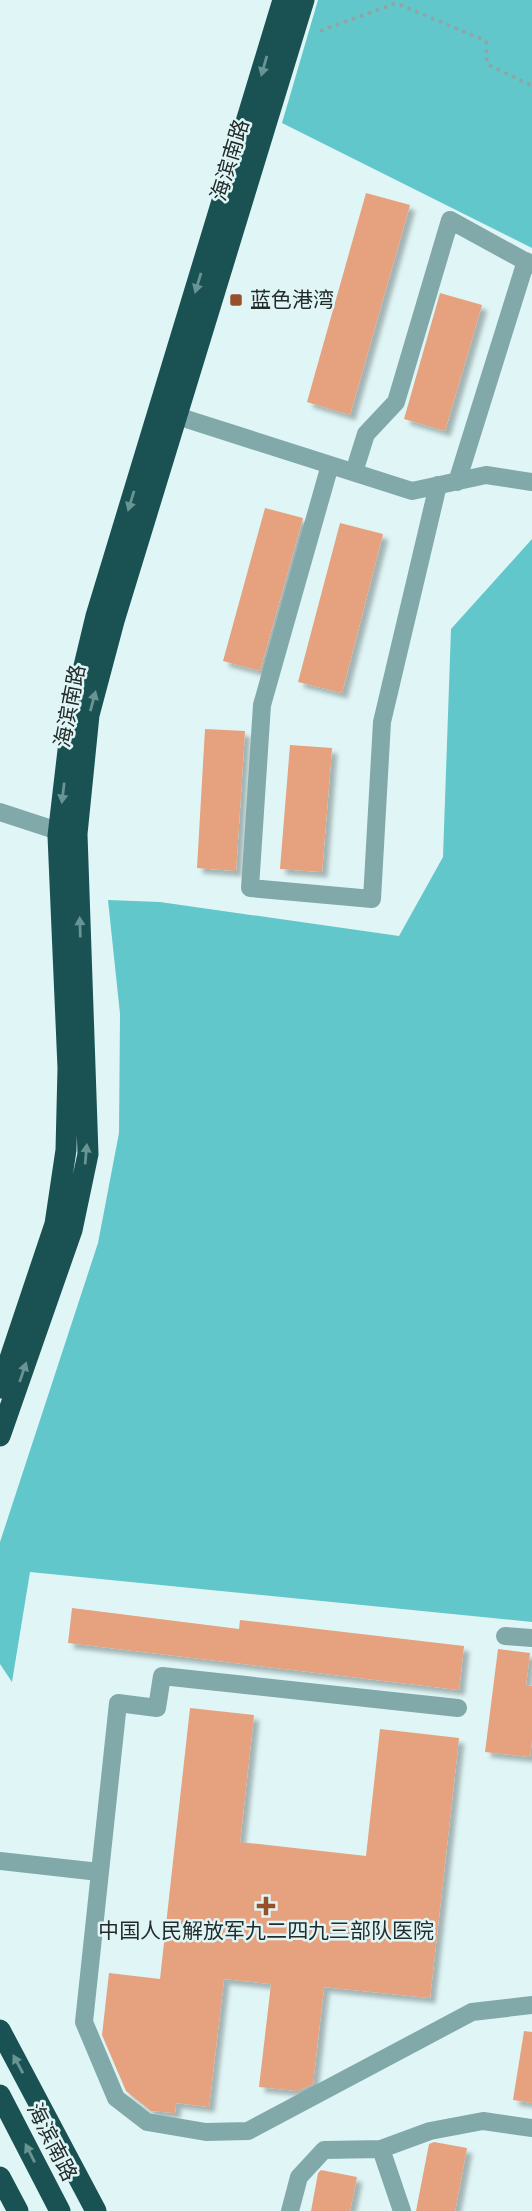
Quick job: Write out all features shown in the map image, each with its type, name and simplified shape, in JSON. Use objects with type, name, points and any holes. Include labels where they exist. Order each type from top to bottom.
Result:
[{"type":"highway","name":"海滨南路","points":[[0,1388],[55,1224],[66,1150],[68,1068],[58,831],[72,716],[96,616],[283,0]]},
{"type":"highway","name":"海滨南路","points":[[0,1436],[72,1230],[88,1154],[77,834],[89,715],[114,621],[304,0]]},
{"type":"highway","points":[[0,2030],[96,2211]]},
{"type":"highway","name":"海滨南路","points":[[0,2095],[60,2211]]},
{"type":"highway","points":[[0,2177],[18,2211]]},
{"type":"street","points":[[354,472],[366,434],[396,402],[450,220],[529,263],[457,482]]},
{"type":"street","points":[[177,416],[412,491],[486,475],[532,482]]},
{"type":"street","points":[[330,465],[262,705],[250,888],[373,900],[382,722],[438,485]]},
{"type":"street","points":[[0,812],[58,831]]},
{"type":"street","points":[[505,1636],[532,1637]]},
{"type":"street","points":[[458,1707],[162,1676],[157,1708],[118,1703],[84,2022],[117,2098],[147,2122],[206,2132],[248,2131],[472,2012],[532,2002]]},
{"type":"street","points":[[0,1861],[99,1872]]},
{"type":"street","points":[[290,2211],[299,2177],[324,2150],[381,2150],[430,2131],[483,2121],[532,2128]]},
{"type":"street","points":[[381,2150],[402,2211]]},
{"type":"path","points":[[320,31],[396,3],[486,41],[487,64],[532,86]]},
{"type":"shaded area","points":[[318,0],[532,0],[532,248],[282,123]]},
{"type":"shaded area","points":[[532,539],[532,1622],[30,1572],[12,1682],[0,1664],[0,1542],[98,1243],[119,1133],[120,1014],[108,900],[160,902],[399,936],[443,857],[451,629]]},
{"type":"building","points":[[366,193],[410,205],[350,415],[307,402]]},
{"type":"building","points":[[440,293],[482,305],[445,431],[404,419]]},
{"type":"building","points":[[265,508],[303,518],[260,671],[223,661]]},
{"type":"building","points":[[340,523],[383,534],[342,693],[298,682]]},
{"type":"building","points":[[205,729],[245,731],[236,871],[197,868]]},
{"type":"building","points":[[290,745],[332,748],[322,872],[280,869]]},
{"type":"building","points":[[72,1608],[239,1629],[240,1620],[464,1646],[459,1690],[68,1643]]},
{"type":"building","points":[[498,1649],[530,1653],[526,1685],[532,1686],[530,1757],[485,1752]]},
{"type":"building","points":[[190,1708],[254,1715],[240,1842],[366,1856],[380,1729],[459,1738],[430,1998],[324,1987],[313,2084],[298,2091],[259,2087],[271,1984],[224,1979],[209,2107],[176,2103],[175,2113],[151,2111],[126,2091],[102,2035],[109,1973],[160,1979]]},
{"type":"building","points":[[524,2031],[532,2032],[532,2103],[513,2100]]},
{"type":"building","points":[[434,2142],[467,2148],[455,2211],[416,2211],[429,2144]]},
{"type":"building","points":[[321,2170],[357,2177],[350,2211],[311,2211],[318,2173]]},
{"type":"place","name":"蓝色港湾","points":[[236,300]]},
{"type":"place","name":"中国人民解放军九二四九三部队医院","points":[[266,1906]]}]
